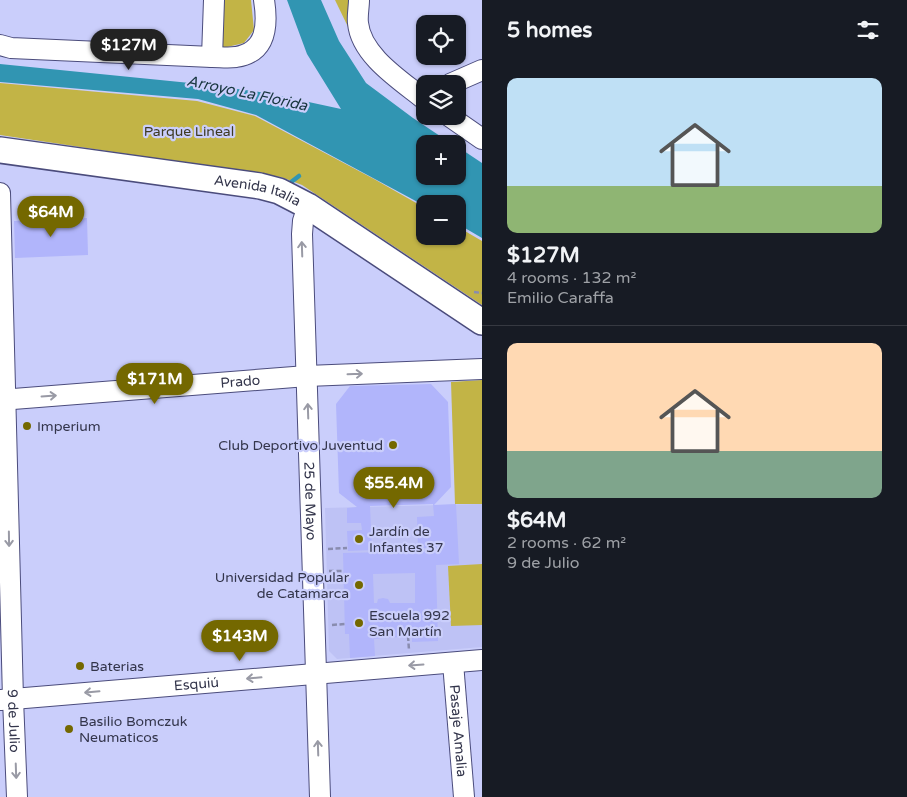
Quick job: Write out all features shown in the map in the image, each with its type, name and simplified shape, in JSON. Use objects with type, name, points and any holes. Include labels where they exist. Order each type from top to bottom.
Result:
[{"type":"main road","name":"Avenida Italia","points":[[0,150],[260,186],[279,191],[308,206],[482,322]]},
{"type":"street","points":[[212,57],[214,0]]},
{"type":"street","points":[[0,45],[11,48],[237,57],[254,50],[264,37],[266,15],[264,0]]},
{"type":"street","points":[[359,0],[358,23],[362,41],[372,54],[416,93]]},
{"type":"street","points":[[466,77],[482,70]]},
{"type":"street","points":[[462,125],[482,139]]},
{"type":"street","name":"9 de Julio","points":[[0,193],[7,699],[17,797]]},
{"type":"street","name":"25 de Mayo","points":[[308,206],[303,221],[302,234],[320,797]]},
{"type":"street","name":"Prado","points":[[3,400],[306,376],[482,369]]},
{"type":"street","name":"Esquiú","points":[[7,699],[482,660]]},
{"type":"street","name":"Pasaje Amalia","points":[[453,663],[464,797]]},
{"type":"path","points":[[473,292],[482,293]]},
{"type":"shaded area","points":[[482,504],[482,647],[337,659],[329,651],[325,508]]},
{"type":"green space","points":[[205,0],[251,0],[254,30],[244,43],[223,48],[203,47]]},
{"type":"green space","points":[[335,0],[351,0],[350,31]]},
{"type":"green space","name":"Parque Lineal","points":[[0,83],[197,101],[255,116],[416,203],[416,245],[466,245],[466,232],[482,241],[482,305],[302,185],[281,177],[0,135]]},
{"type":"green space","points":[[482,380],[482,504],[455,504],[451,382]]},
{"type":"green space","points":[[482,564],[482,625],[451,626],[448,566]]},
{"type":"water","name":"Arroyo La Florida","points":[[287,0],[321,0],[339,41],[366,83],[416,120],[416,125],[424,125],[438,135],[416,135],[416,185],[466,185],[466,152],[482,163],[482,238],[466,229],[466,195],[416,195],[416,201],[256,115],[198,99],[0,82],[0,64],[200,84],[267,93],[341,109],[307,54]]},
{"type":"building","points":[[87,218],[88,255],[15,258],[14,221]]},
{"type":"building","points":[[431,384],[448,402],[451,487],[434,505],[456,504],[459,564],[436,565],[438,641],[412,642],[412,636],[374,639],[375,656],[350,658],[349,634],[345,634],[343,553],[435,551],[435,548],[418,548],[417,517],[434,516],[433,504],[370,506],[372,550],[348,551],[347,531],[362,530],[361,523],[347,523],[347,508],[357,507],[339,493],[336,404],[350,386]],"holes":[[[415,573],[415,603],[390,603],[388,599],[383,598],[378,599],[377,603],[374,603],[373,574]]]},
{"type":"waterway","points":[[286,186],[299,176]]},
{"type":"place","name":"Imperium","points":[[27,426]]},
{"type":"place","name":"Club Deportivo Juventud","points":[[393,445]]},
{"type":"place","name":"Jardín de Infantes 37","points":[[359,539]]},
{"type":"place","name":"Universidad Popular de Catamarca","points":[[359,585]]},
{"type":"place","name":"Escuela 992 San Martín","points":[[359,623]]},
{"type":"place","name":"Baterias","points":[[80,666]]},
{"type":"place","name":"Basilio Bomczuk Neumaticos","points":[[69,729]]}]
